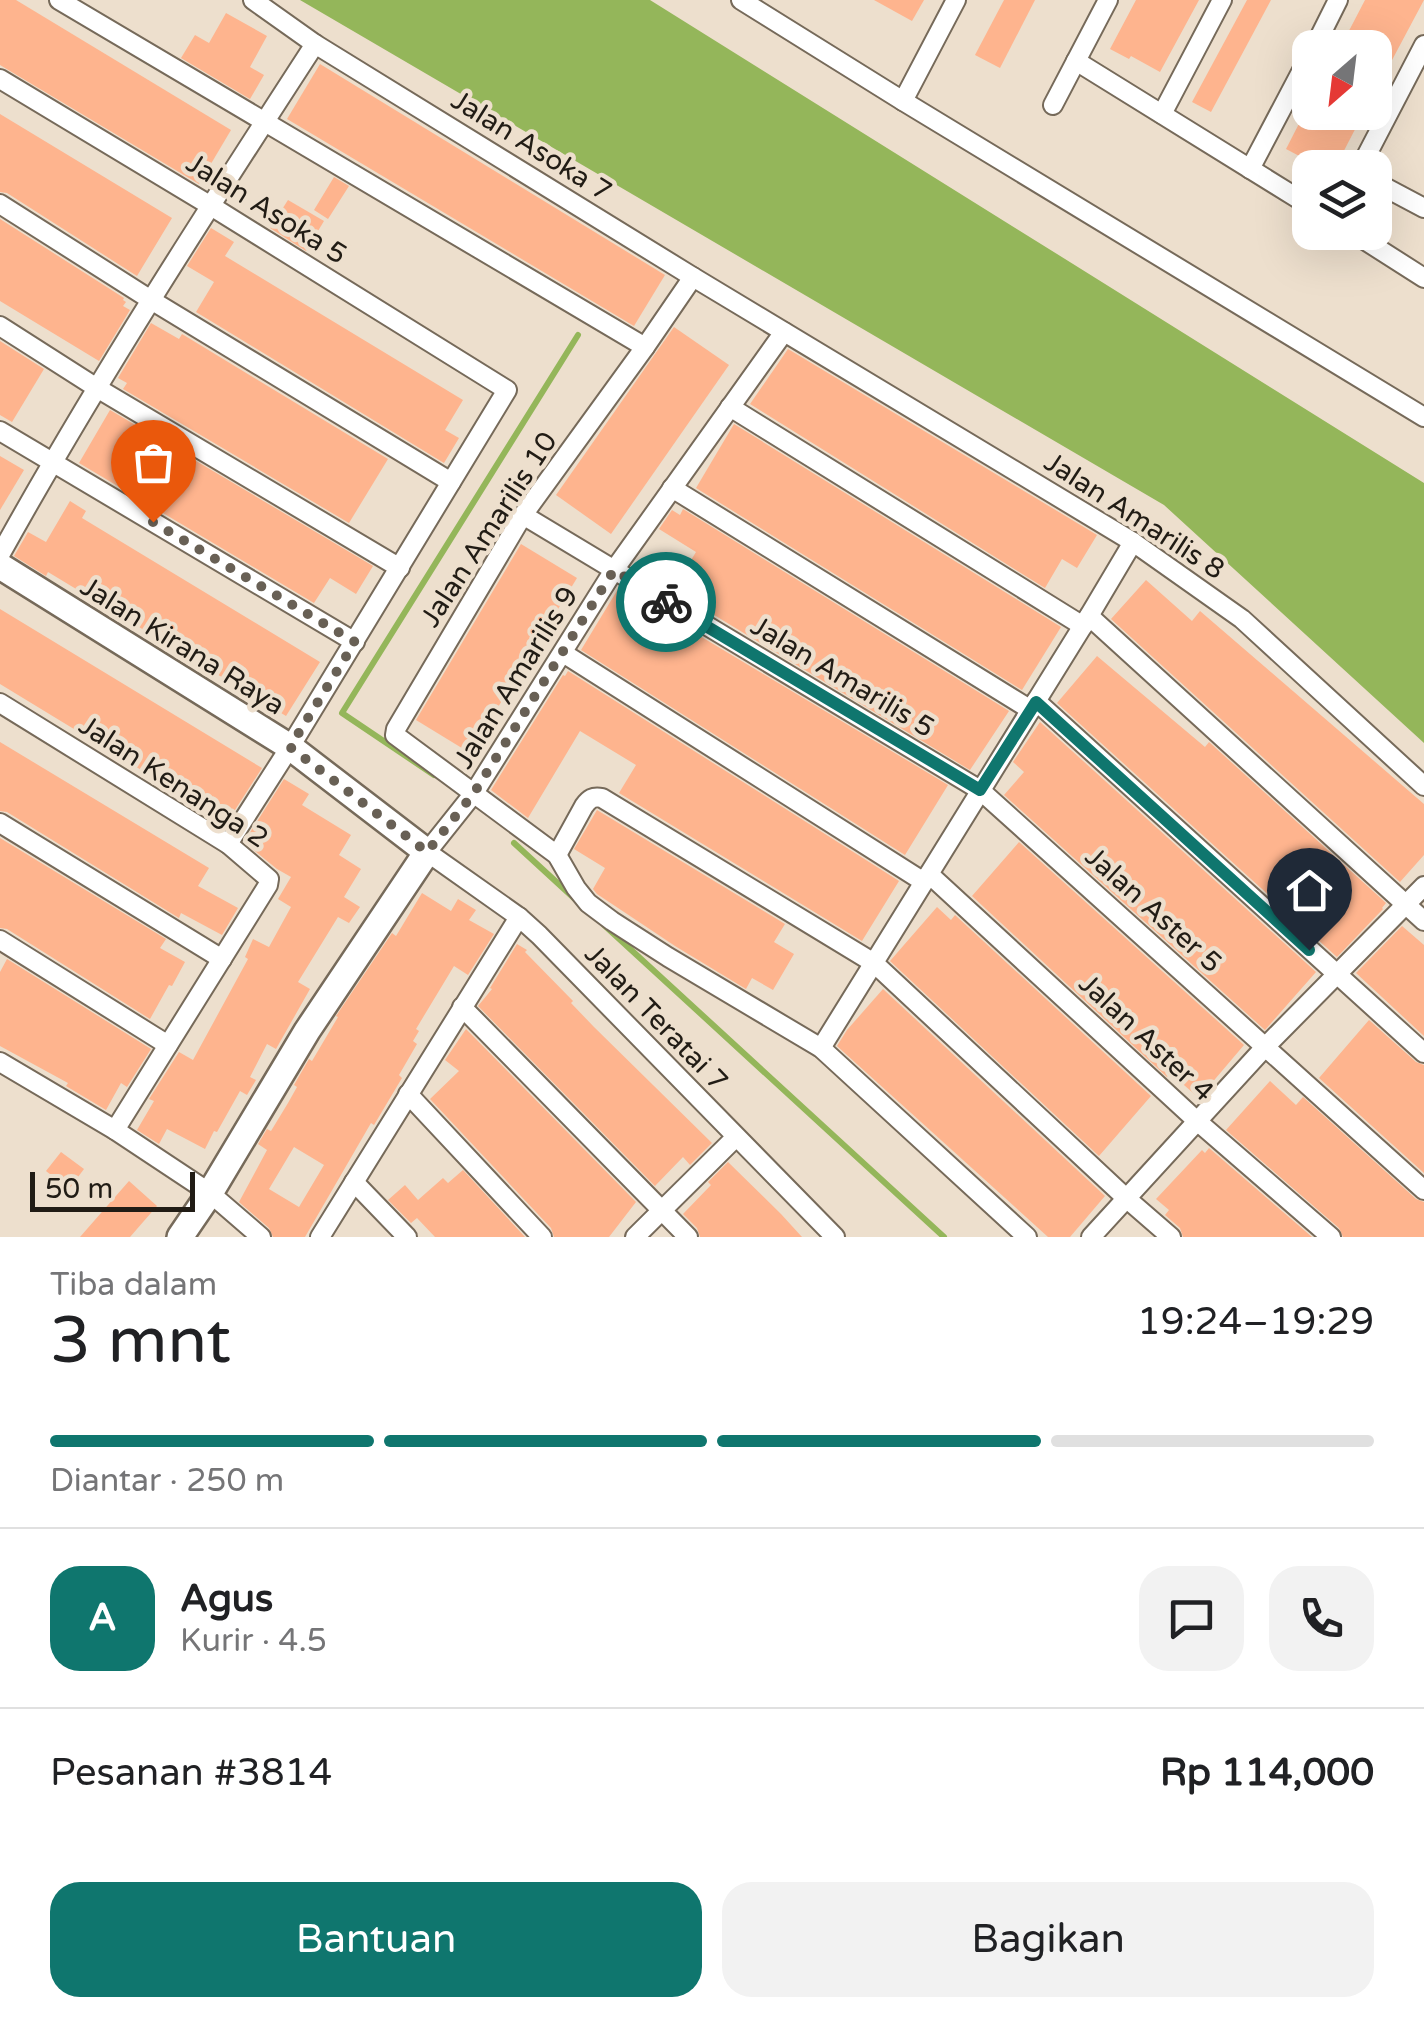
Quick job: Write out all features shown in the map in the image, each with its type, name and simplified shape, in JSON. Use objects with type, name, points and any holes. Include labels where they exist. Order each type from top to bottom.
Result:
[{"type":"street","name":"Jalan Asoka 7","points":[[254,0],[315,44],[784,332]]},
{"type":"street","points":[[741,0],[1424,417]]},
{"type":"street","points":[[903,102],[956,0]]},
{"type":"street","points":[[1052,105],[1108,0]]},
{"type":"street","points":[[1162,114],[1222,0]]},
{"type":"street","points":[[1323,30],[1338,0]]},
{"type":"street","points":[[67,2],[645,347]]},
{"type":"street","points":[[0,555],[150,300],[315,44]]},
{"type":"street","points":[[1369,150],[1424,46]]},
{"type":"street","points":[[1076,60],[1292,195]]},
{"type":"street","name":"Jalan Asoka 5","points":[[0,79],[504,387],[506,394],[451,482]]},
{"type":"street","points":[[1250,169],[1292,89]]},
{"type":"street","points":[[1392,191],[1424,208]]},
{"type":"street","points":[[0,204],[150,300],[451,482],[228,844]]},
{"type":"street","points":[[1380,250],[1424,278]]},
{"type":"street","name":"Jalan Amarilis 10","points":[[474,793],[394,733],[523,515],[693,277]]},
{"type":"street","points":[[0,326],[400,568]]},
{"type":"street","name":"Jalan Amarilis 9","points":[[427,852],[474,793],[614,570],[784,332]]},
{"type":"street","name":"Jalan Amarilis 8","points":[[784,332],[1132,542],[1242,619],[1424,786]]},
{"type":"street","points":[[730,407],[1086,621],[1424,921]]},
{"type":"street","points":[[0,430],[355,642]]},
{"type":"street","points":[[672,488],[1034,706],[1424,1054]]},
{"type":"street","name":"Jalan Amarilis 5","points":[[523,515],[980,790]]},
{"type":"street","points":[[821,1048],[1132,542]]},
{"type":"street","name":"Jalan Kirana Raya","points":[[0,566],[290,747],[427,852]]},
{"type":"street","name":"Jalan Aster 4","points":[[564,653],[927,878],[1331,1237]]},
{"type":"street","name":"Jalan Kenanga 2","points":[[0,703],[228,844],[269,879],[115,1130]]},
{"type":"street","name":"Jalan Aster 5","points":[[980,790],[1424,1190]]},
{"type":"street","points":[[474,793],[557,855],[588,904],[668,957],[821,1048],[1028,1237]]},
{"type":"street","points":[[557,855],[589,799],[602,798],[874,963],[1171,1237]]},
{"type":"street","points":[[0,823],[222,959]]},
{"type":"street","points":[[180,1237],[308,1030],[427,852]]},
{"type":"street","name":"Jalan Teratai 7","points":[[427,852],[519,917],[835,1237]]},
{"type":"street","points":[[1091,1237],[1266,1046],[1424,886]]},
{"type":"street","points":[[320,1237],[519,917]]},
{"type":"street","points":[[0,940],[168,1045]]},
{"type":"street","points":[[462,1007],[688,1237]]},
{"type":"street","points":[[0,1062],[115,1130],[210,1193],[261,1237]]},
{"type":"street","points":[[408,1094],[542,1237]]},
{"type":"street","points":[[635,1237],[736,1138]]},
{"type":"street","points":[[354,1182],[407,1237]]},
{"type":"shaded area","points":[[300,0],[650,0],[1424,483],[1424,743],[1164,505]]},
{"type":"building","points":[[0,0],[16,0],[231,130],[199,184],[0,65]]},
{"type":"building","points":[[874,0],[924,0],[912,21]]},
{"type":"building","points":[[1004,0],[1035,0],[1000,68],[975,55]]},
{"type":"building","points":[[1136,0],[1199,0],[1160,72],[1110,49]]},
{"type":"building","points":[[1247,0],[1271,0],[1211,112],[1192,102]]},
{"type":"building","points":[[1365,0],[1424,0],[1392,60],[1392,30],[1349,30]]},
{"type":"building","points":[[226,13],[267,36],[250,67],[264,75],[250,99],[181,58],[195,35],[209,43]]},
{"type":"building","points":[[320,64],[665,275],[634,326],[287,119]]},
{"type":"building","points":[[0,114],[172,218],[137,276],[0,192]]},
{"type":"building","points":[[1296,130],[1355,130],[1344,150],[1292,152],[1286,149]]},
{"type":"building","points":[[334,177],[349,186],[328,219],[314,210]]},
{"type":"building","points":[[288,200],[324,221],[306,251],[270,228]]},
{"type":"building","points":[[0,219],[124,298],[123,306],[130,310],[99,361],[0,301]]},
{"type":"building","points":[[211,228],[234,242],[225,256],[463,400],[445,430],[459,438],[444,463],[196,312],[214,282],[187,266]]},
{"type":"building","points":[[151,323],[179,339],[182,334],[388,459],[349,523],[123,389],[127,383],[118,378]]},
{"type":"building","points":[[674,327],[729,365],[611,534],[556,495]]},
{"type":"building","points":[[0,341],[44,369],[12,422],[0,415]]},
{"type":"building","points":[[788,349],[1097,535],[1077,568],[1062,559],[1045,588],[750,404]]},
{"type":"building","points":[[110,410],[373,566],[356,594],[330,578],[314,603],[79,463]]},
{"type":"building","points":[[734,424],[1061,627],[1022,690],[696,488]]},
{"type":"building","points":[[0,456],[24,470],[0,510]]},
{"type":"building","points":[[70,501],[86,511],[82,518],[320,662],[286,716],[48,572],[46,576],[14,556],[28,532],[46,542]]},
{"type":"building","points":[[683,509],[1009,711],[970,770],[673,590],[696,552],[659,529],[672,510],[680,515]]},
{"type":"building","points":[[521,544],[577,578],[470,753],[416,720]]},
{"type":"building","points":[[1146,580],[1192,621],[1200,611],[1424,804],[1424,855],[1400,882],[1111,619]]},
{"type":"building","points":[[618,589],[948,785],[905,855],[581,650]]},
{"type":"building","points":[[0,609],[262,768],[226,824],[0,684]]},
{"type":"building","points":[[1097,656],[1205,747],[1209,742],[1386,903],[1337,957],[1057,703]]},
{"type":"building","points":[[568,671],[899,881],[862,941],[619,793],[636,765],[580,731],[528,818],[491,790]]},
{"type":"building","points":[[1040,722],[1316,972],[1265,1030],[1004,795],[1024,772],[1013,762]]},
{"type":"building","points":[[0,742],[209,868],[198,886],[238,908],[222,935],[181,913],[179,918],[0,811]]},
{"type":"building","points":[[284,779],[309,794],[302,805],[351,835],[339,855],[361,869],[344,897],[360,907],[349,923],[338,917],[298,982],[310,989],[276,1049],[267,1044],[250,1077],[256,1080],[247,1095],[240,1091],[205,1149],[167,1129],[159,1144],[137,1130],[154,1101],[149,1099],[179,1052],[193,1060],[248,959],[245,957],[253,939],[269,947],[291,907],[278,899],[291,877],[244,842]]},
{"type":"building","points":[[597,810],[785,924],[774,942],[794,954],[773,990],[752,978],[746,989],[597,894],[593,889],[605,868],[574,849]]},
{"type":"building","points":[[0,838],[166,939],[160,948],[185,962],[150,1019],[0,928]]},
{"type":"building","points":[[1019,842],[1244,1045],[1199,1098],[1170,1073],[1167,1077],[972,896]]},
{"type":"building","points":[[422,893],[451,911],[458,899],[476,910],[469,920],[494,934],[468,975],[454,966],[416,1029],[419,1031],[413,1041],[417,1044],[399,1075],[402,1078],[374,1125],[371,1123],[305,1237],[273,1237],[269,1228],[239,1202],[267,1150],[258,1144],[267,1129],[271,1131],[336,1016],[392,933],[396,936]],"holes":[[[294,1147],[324,1165],[299,1207],[269,1189]]]},
{"type":"building","points":[[937,907],[951,920],[955,915],[1151,1096],[1099,1156],[890,961]]},
{"type":"building","points":[[1402,926],[1424,945],[1424,1036],[1356,973]]},
{"type":"building","points":[[517,944],[527,950],[594,1027],[712,1143],[690,1165],[683,1157],[655,1186],[478,1006]]},
{"type":"building","points":[[7,959],[151,1049],[127,1087],[121,1083],[106,1110],[66,1086],[68,1083],[0,1046],[0,972]]},
{"type":"building","points":[[883,989],[1105,1196],[1070,1237],[1048,1237],[837,1046]]},
{"type":"building","points":[[1369,1020],[1424,1065],[1424,1173],[1319,1078]]},
{"type":"building","points":[[466,1029],[636,1202],[609,1237],[554,1237],[551,1228],[430,1099],[459,1071],[445,1060]]},
{"type":"building","points":[[1270,1081],[1296,1105],[1303,1097],[1424,1202],[1424,1237],[1343,1237],[1339,1228],[1226,1130]]},
{"type":"building","points":[[1209,1148],[1312,1237],[1183,1237],[1180,1228],[1165,1215],[1169,1210],[1156,1199],[1202,1150],[1205,1153]]},
{"type":"building","points":[[61,1152],[84,1169],[69,1189],[46,1171]]},
{"type":"building","points":[[728,1162],[802,1237],[700,1237],[683,1214]]},
{"type":"building","points":[[463,1170],[525,1237],[435,1237],[417,1218],[411,1223],[388,1200],[405,1185],[418,1200],[443,1178],[448,1183]]},
{"type":"building","points":[[129,1181],[157,1206],[130,1237],[80,1237]]},
{"type":"waterway","points":[[434,775],[342,713],[578,335]]},
{"type":"waterway","points":[[514,843],[576,900]]},
{"type":"waterway","points":[[604,925],[944,1237]]},
{"type":"way so far","points":[[153,522],[355,642],[290,747],[427,852],[474,793],[614,570],[666,602]]},
{"type":"route","points":[[666,602],[980,790],[1036,702],[1309,950]]}]
